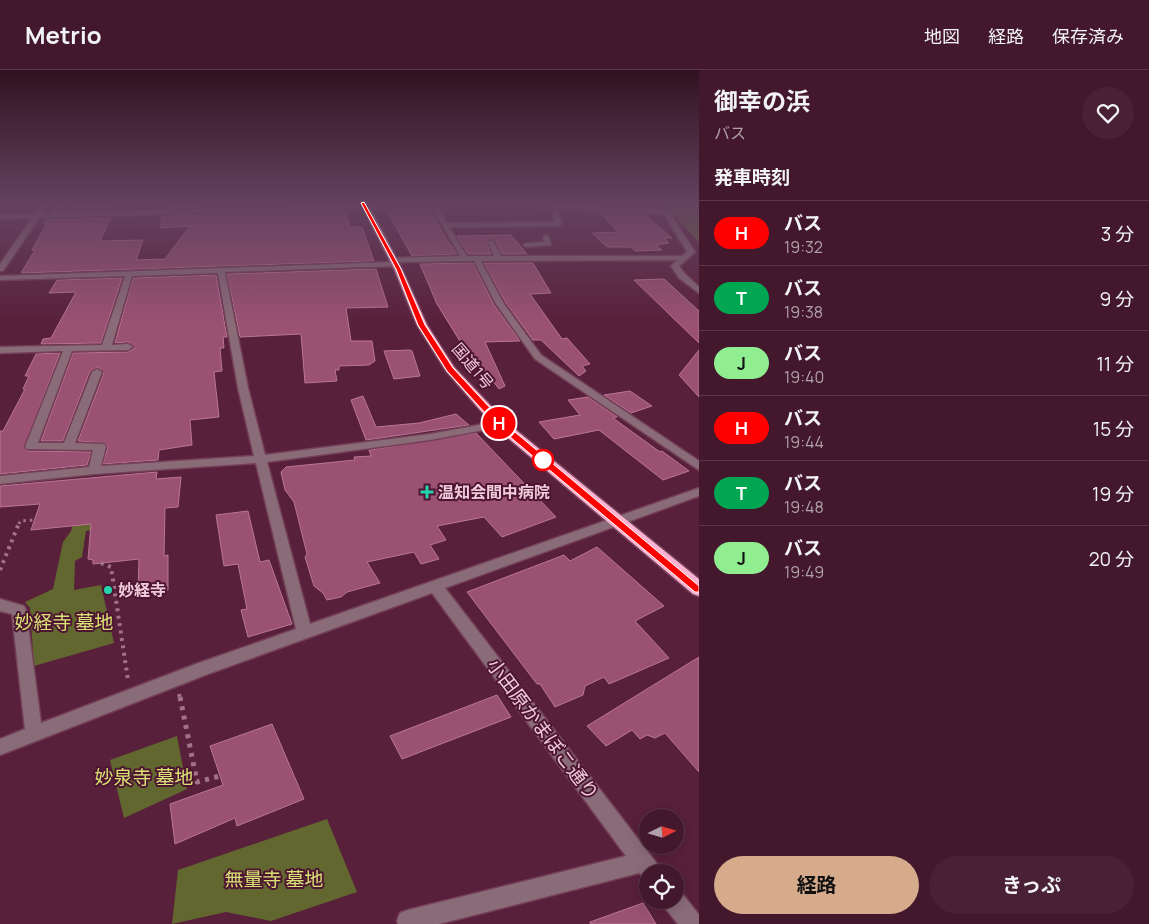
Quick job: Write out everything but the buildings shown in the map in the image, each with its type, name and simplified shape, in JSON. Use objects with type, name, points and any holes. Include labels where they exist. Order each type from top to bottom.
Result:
[{"type":"highway","name":"国道1号","points":[[384,243],[422,325],[434,346],[450,369],[500,424],[699,589]]},
{"type":"street","points":[[0,270],[19,243]]},
{"type":"street","points":[[455,243],[464,258]]},
{"type":"street","points":[[491,243],[498,258]]},
{"type":"street","points":[[524,243],[533,259]]},
{"type":"street","points":[[535,243],[549,243]]},
{"type":"street","points":[[0,287],[3,278],[464,258],[682,258],[695,252]]},
{"type":"street","points":[[476,258],[500,304],[538,357],[699,466]]},
{"type":"street","points":[[682,258],[676,266],[682,276],[699,291]]},
{"type":"street","points":[[222,270],[243,388],[304,632]]},
{"type":"street","points":[[106,348],[129,274]]},
{"type":"street","points":[[0,350],[128,347]]},
{"type":"street","points":[[69,348],[31,447],[100,446],[94,470]]},
{"type":"street","points":[[68,447],[97,372]]},
{"type":"street","points":[[0,480],[94,470],[261,458],[430,437],[500,424]]},
{"type":"street","points":[[0,747],[176,678],[699,492]]},
{"type":"street","name":"小田原かまぼこ通り","points":[[435,586],[644,864]]},
{"type":"street","points":[[0,605],[19,610],[34,733]]},
{"type":"street","points":[[408,922],[639,870]]},
{"type":"street","points":[[680,909],[692,924]]},
{"type":"path","points":[[0,570],[20,521],[34,520]]},
{"type":"path","points":[[101,563],[111,567],[130,695]]},
{"type":"path","points":[[176,678],[196,782],[220,776]]},
{"type":"green space","name":"妙経寺 墓地","points":[[78,510],[128,525],[86,531],[82,557],[75,561],[74,590],[101,585],[114,643],[34,666],[30,608],[25,602],[53,589],[63,542],[71,531]]},
{"type":"green space","name":"妙泉寺 墓地","points":[[177,736],[187,789],[124,818],[110,760]]},
{"type":"green space","name":"無量寺 墓地","points":[[327,819],[357,892],[271,921],[226,912],[172,924],[178,870]]},
{"type":"bus line","name":"H","points":[[384,243],[422,325],[450,369],[500,424],[699,589]]},
{"type":"place","name":"温知会間中病院","points":[[427,492]]},
{"type":"place","name":"妙経寺","points":[[108,590]]}]
